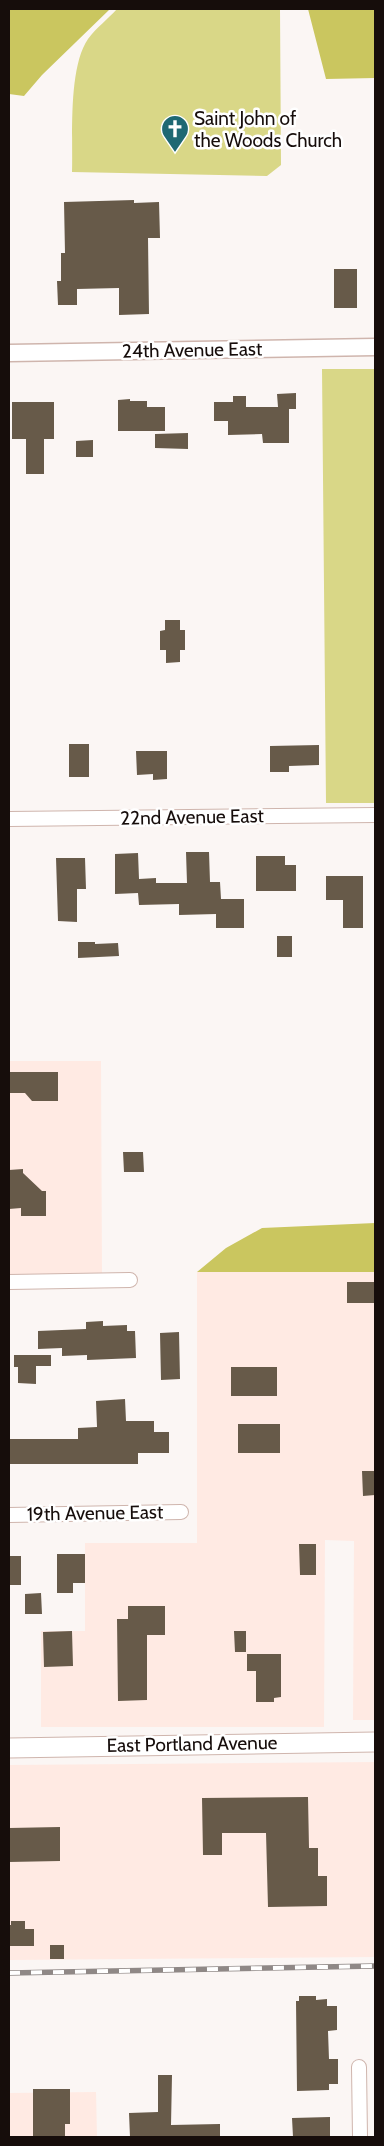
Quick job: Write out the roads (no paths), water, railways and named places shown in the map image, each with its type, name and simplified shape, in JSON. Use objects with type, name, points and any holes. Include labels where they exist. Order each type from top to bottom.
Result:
[{"type":"main road","name":"East Portland Avenue","points":[[9,1748],[375,1742]]},
{"type":"street","name":"24th Avenue East","points":[[9,353],[375,347]]},
{"type":"street","name":"22nd Avenue East","points":[[9,819],[375,815]]},
{"type":"street","points":[[9,1282],[130,1280]]},
{"type":"street","name":"19th Avenue East","points":[[9,1515],[182,1512]]},
{"type":"street","points":[[359,2067],[360,2137]]},
{"type":"railway","points":[[9,1973],[375,1966]]},
{"type":"place","name":"Saint John of the Woods Church","points":[[175,153]]}]
